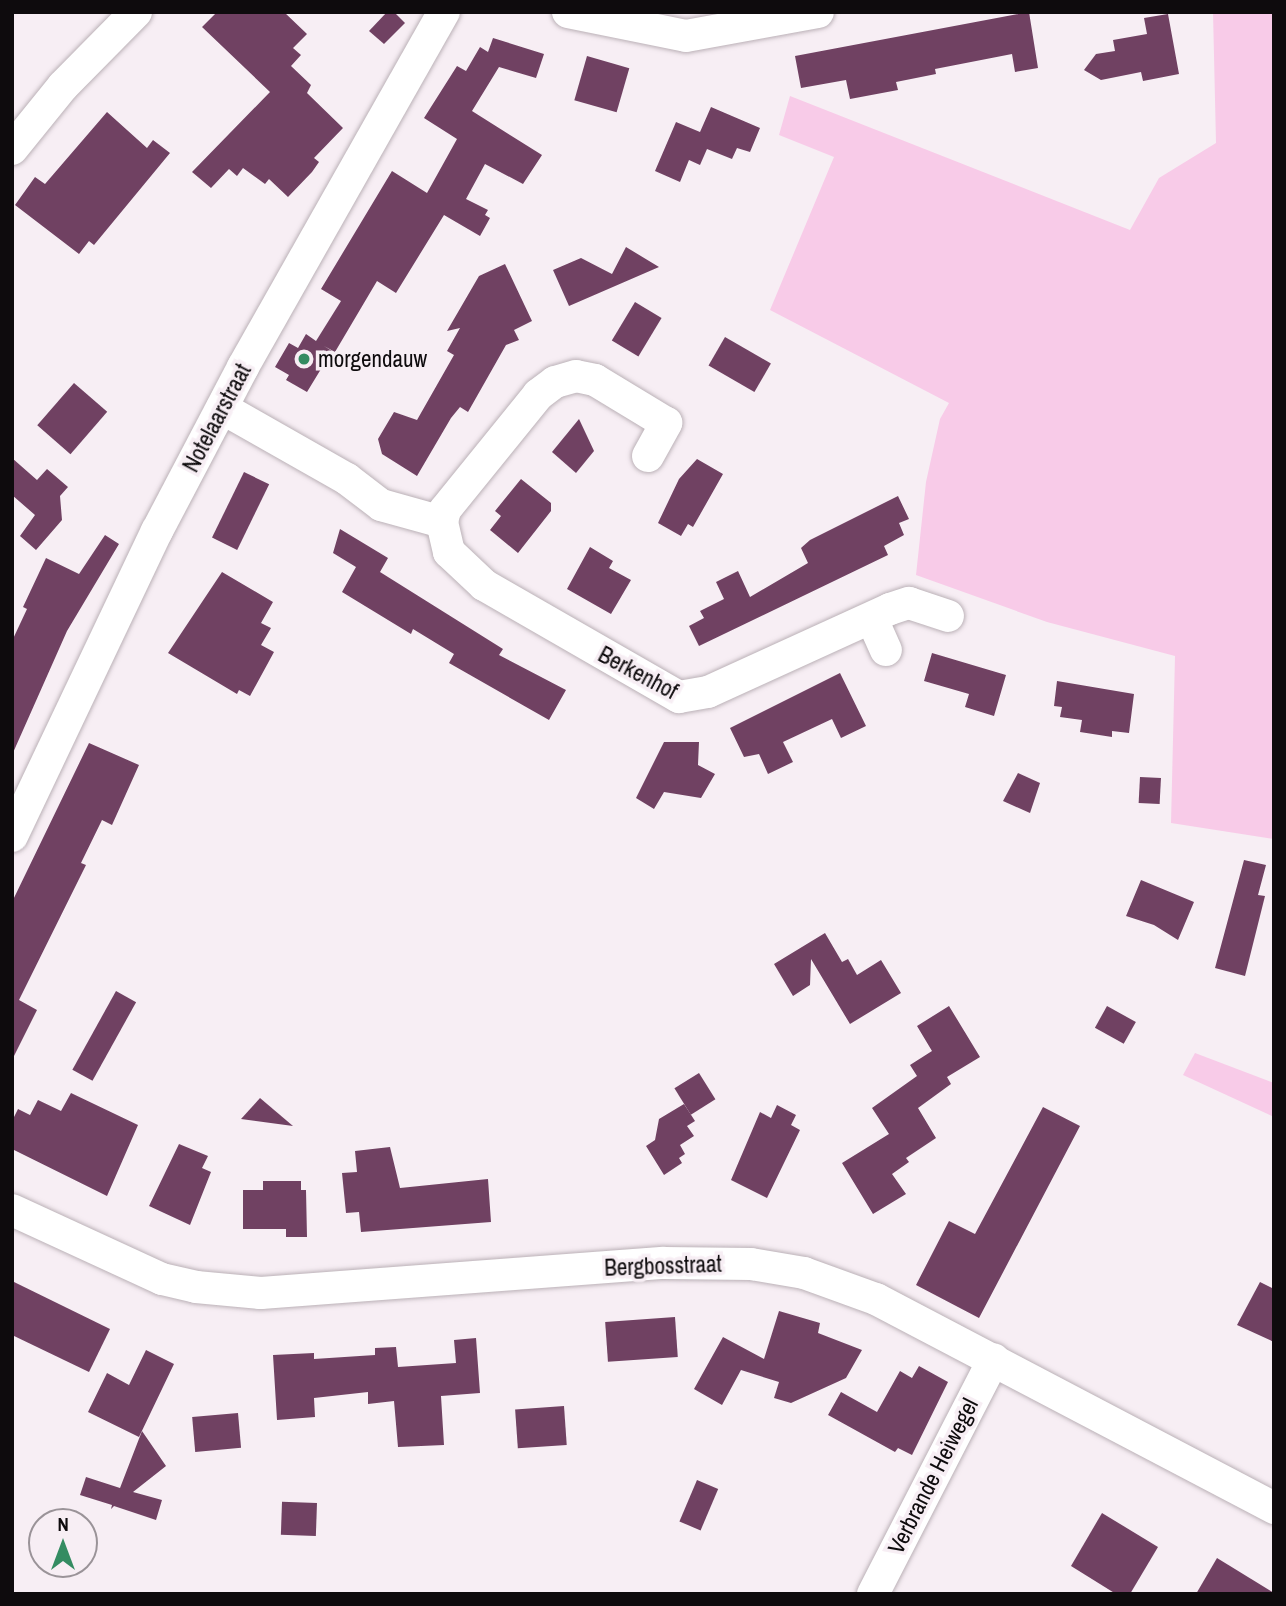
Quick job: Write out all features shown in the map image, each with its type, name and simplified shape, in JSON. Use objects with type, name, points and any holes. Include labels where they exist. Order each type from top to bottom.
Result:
[{"type":"street","points":[[12,149],[64,86],[136,12]]},
{"type":"street","name":"Notelaarstraat","points":[[12,836],[157,531],[222,408],[444,12]]},
{"type":"street","points":[[568,12],[686,36],[818,12]]},
{"type":"street","points":[[222,408],[347,479],[381,505],[442,522],[464,486],[538,395],[555,382],[576,376],[595,380],[666,424],[648,456]]},
{"type":"street","name":"Berkenhof","points":[[442,522],[449,552],[484,585],[679,697],[708,692],[909,603],[948,617]]},
{"type":"street","points":[[872,619],[886,650]]},
{"type":"street","name":"Bergbosstraat","points":[[12,1210],[162,1279],[261,1293],[664,1263],[751,1264],[804,1273],[876,1299],[1274,1508]]},
{"type":"street","name":"Verbrande Heiwegel","points":[[873,1594],[994,1359]]},
{"type":"shaded area","points":[[1213,12],[1274,12],[1274,839],[1171,823],[1175,656],[1047,622],[916,575],[926,482],[940,419],[949,403],[770,310],[834,157],[779,135],[790,96],[1130,230],[1159,178],[1216,143]]},
{"type":"shaded area","points":[[1195,1053],[1274,1083],[1274,1117],[1183,1075]]},
{"type":"building","points":[[217,12],[284,12],[307,34],[293,48],[301,55],[291,66],[311,85],[307,93],[343,128],[314,158],[319,162],[288,197],[269,179],[265,184],[243,168],[237,176],[229,169],[211,188],[192,172],[270,92],[202,27]]},
{"type":"building","points":[[387,12],[394,12],[405,23],[384,44],[369,31]]},
{"type":"building","points":[[1029,12],[1038,68],[1015,72],[1012,54],[935,69],[936,74],[896,82],[898,90],[850,99],[846,80],[801,88],[795,56]]},
{"type":"building","points":[[1168,14],[1179,74],[1143,81],[1141,72],[1101,80],[1084,70],[1096,54],[1115,51],[1113,40],[1147,34],[1144,18]]},
{"type":"building","points":[[493,38],[544,54],[536,78],[499,67],[472,111],[542,155],[523,184],[485,164],[466,199],[488,210],[485,215],[490,218],[480,236],[444,215],[396,293],[377,281],[335,352],[324,346],[332,351],[307,392],[286,380],[289,375],[275,367],[289,343],[298,348],[306,334],[316,341],[341,301],[321,289],[392,171],[427,193],[457,139],[424,118],[457,66],[466,71],[480,47],[488,52]]},
{"type":"building","points":[[587,56],[629,68],[617,112],[574,100]]},
{"type":"building","points":[[711,107],[760,128],[750,152],[737,148],[732,159],[707,149],[700,165],[689,160],[680,182],[655,171],[676,122],[700,132]]},
{"type":"building","points":[[107,112],[147,148],[153,140],[170,153],[94,245],[89,241],[79,254],[15,205],[35,177],[45,184]]},
{"type":"building","points":[[626,247],[659,267],[569,306],[553,270],[581,258],[612,274]]},
{"type":"building","points":[[505,264],[532,321],[514,330],[519,340],[506,345],[468,412],[460,407],[451,418],[417,476],[382,454],[378,439],[394,412],[417,420],[454,355],[447,351],[460,328],[447,331],[479,276]]},
{"type":"building","points":[[635,302],[662,318],[638,357],[612,341]]},
{"type":"building","points":[[725,337],[771,364],[754,392],[708,366]]},
{"type":"building","points":[[74,383],[107,412],[70,454],[37,425]]},
{"type":"building","points":[[579,419],[594,451],[576,473],[552,452]]},
{"type":"building","points":[[12,458],[37,480],[47,469],[68,487],[60,496],[62,520],[36,550],[20,536],[35,515],[12,495]]},
{"type":"building","points":[[697,459],[723,474],[693,527],[688,524],[681,536],[658,523],[679,479]]},
{"type":"building","points":[[244,472],[269,484],[237,550],[212,538]]},
{"type":"building","points":[[521,479],[551,503],[551,511],[518,553],[490,530],[501,516],[495,511]]},
{"type":"building","points":[[898,496],[909,519],[899,523],[904,535],[884,546],[888,555],[699,646],[689,626],[704,618],[700,611],[724,599],[716,582],[738,571],[750,597],[808,563],[801,548],[810,540]]},
{"type":"building","points":[[340,529],[388,558],[380,572],[503,649],[499,655],[566,690],[549,720],[449,663],[454,654],[413,629],[411,634],[342,592],[356,567],[333,553]]},
{"type":"building","points":[[105,535],[119,544],[67,631],[12,755],[12,641],[27,609],[23,607],[46,558],[79,574]]},
{"type":"building","points":[[590,547],[613,561],[609,568],[631,580],[611,614],[567,589]]},
{"type":"building","points":[[222,572],[273,602],[261,623],[271,628],[261,645],[274,652],[250,696],[239,690],[237,694],[168,653]]},
{"type":"building","points":[[932,653],[1006,675],[994,716],[965,707],[969,694],[924,681]]},
{"type":"building","points":[[840,673],[866,726],[841,738],[832,719],[783,742],[793,762],[768,774],[759,754],[744,757],[730,728]]},
{"type":"building","points":[[1057,681],[1134,694],[1129,733],[1112,731],[1112,737],[1080,732],[1082,720],[1060,717],[1062,707],[1054,706]]},
{"type":"building","points":[[664,742],[699,742],[698,765],[715,774],[701,798],[664,792],[654,809],[636,798]]},
{"type":"building","points":[[89,743],[139,765],[112,825],[102,820],[81,863],[86,865],[19,1000],[37,1010],[12,1060],[12,902]]},
{"type":"building","points":[[1018,773],[1040,783],[1030,813],[1003,801]]},
{"type":"building","points":[[1140,777],[1161,778],[1160,804],[1139,803]]},
{"type":"building","points":[[1244,860],[1266,865],[1258,895],[1265,896],[1245,976],[1215,968]]},
{"type":"building","points":[[1141,880],[1194,902],[1178,940],[1154,925],[1126,916]]},
{"type":"building","points":[[825,933],[842,962],[848,959],[857,975],[881,960],[901,993],[850,1024],[811,959],[810,985],[793,996],[774,964]]},
{"type":"building","points":[[116,991],[136,1002],[92,1081],[72,1070]]},
{"type":"building","points":[[949,1006],[980,1057],[947,1077],[951,1084],[918,1108],[936,1138],[906,1158],[909,1162],[892,1174],[906,1194],[873,1214],[842,1163],[889,1134],[872,1108],[917,1076],[910,1065],[932,1051],[917,1026]]},
{"type":"building","points":[[1107,1006],[1136,1022],[1124,1044],[1095,1028]]},
{"type":"building","points":[[699,1073],[715,1099],[691,1115],[674,1088]]},
{"type":"building","points":[[71,1093],[138,1125],[107,1196],[12,1149],[12,1121],[18,1109],[30,1115],[38,1100],[61,1111]]},
{"type":"building","points":[[260,1098],[293,1126],[241,1119]]},
{"type":"building","points":[[684,1104],[695,1121],[687,1126],[694,1136],[680,1145],[685,1154],[679,1158],[682,1163],[664,1175],[646,1146],[655,1140],[659,1119]]},
{"type":"building","points":[[777,1105],[796,1115],[791,1125],[800,1130],[767,1198],[731,1180],[760,1112],[771,1118]]},
{"type":"building","points":[[1043,1107],[1080,1126],[979,1318],[916,1285],[949,1221],[975,1234]]},
{"type":"building","points":[[179,1144],[208,1156],[202,1168],[211,1172],[190,1225],[149,1206]]},
{"type":"building","points":[[390,1147],[400,1188],[488,1179],[491,1222],[361,1232],[359,1212],[346,1213],[342,1173],[357,1172],[355,1151]]},
{"type":"building","points":[[263,1181],[301,1181],[301,1190],[306,1190],[307,1237],[286,1237],[286,1229],[243,1229],[243,1190],[263,1190]]},
{"type":"building","points":[[12,1281],[110,1329],[89,1372],[12,1335]]},
{"type":"building","points":[[1260,1282],[1274,1289],[1274,1342],[1237,1325]]},
{"type":"building","points":[[779,1311],[820,1323],[818,1333],[862,1350],[846,1378],[791,1403],[774,1398],[779,1382],[741,1370],[722,1405],[694,1389],[723,1337],[764,1359]]},
{"type":"building","points":[[675,1317],[678,1357],[608,1362],[605,1322]]},
{"type":"building","points":[[476,1338],[480,1393],[441,1396],[444,1445],[398,1447],[394,1401],[368,1404],[368,1392],[314,1398],[315,1417],[277,1420],[273,1355],[314,1353],[314,1359],[375,1355],[375,1348],[396,1347],[398,1367],[456,1363],[454,1340]]},
{"type":"building","points":[[146,1350],[174,1364],[139,1437],[88,1412],[107,1373],[129,1385]]},
{"type":"building","points":[[919,1366],[948,1382],[912,1455],[898,1448],[895,1452],[828,1415],[841,1392],[877,1412],[900,1371],[912,1378]]},
{"type":"building","points":[[564,1406],[567,1445],[518,1448],[515,1409]]},
{"type":"building","points":[[238,1413],[241,1448],[195,1452],[192,1417]]},
{"type":"building","points":[[142,1431],[166,1466],[133,1492],[162,1500],[156,1520],[114,1506],[111,1509],[112,1505],[80,1495],[86,1477],[120,1488]]},
{"type":"building","points":[[697,1480],[718,1489],[701,1530],[679,1521]]},
{"type":"building","points":[[282,1502],[317,1503],[316,1536],[281,1535]]},
{"type":"building","points":[[1102,1513],[1158,1547],[1130,1594],[1116,1594],[1071,1566]]},
{"type":"building","points":[[1217,1558],[1274,1593],[1274,1594],[1196,1594]]},
{"type":"place","name":"morgendauw","points":[[304,359]]}]
